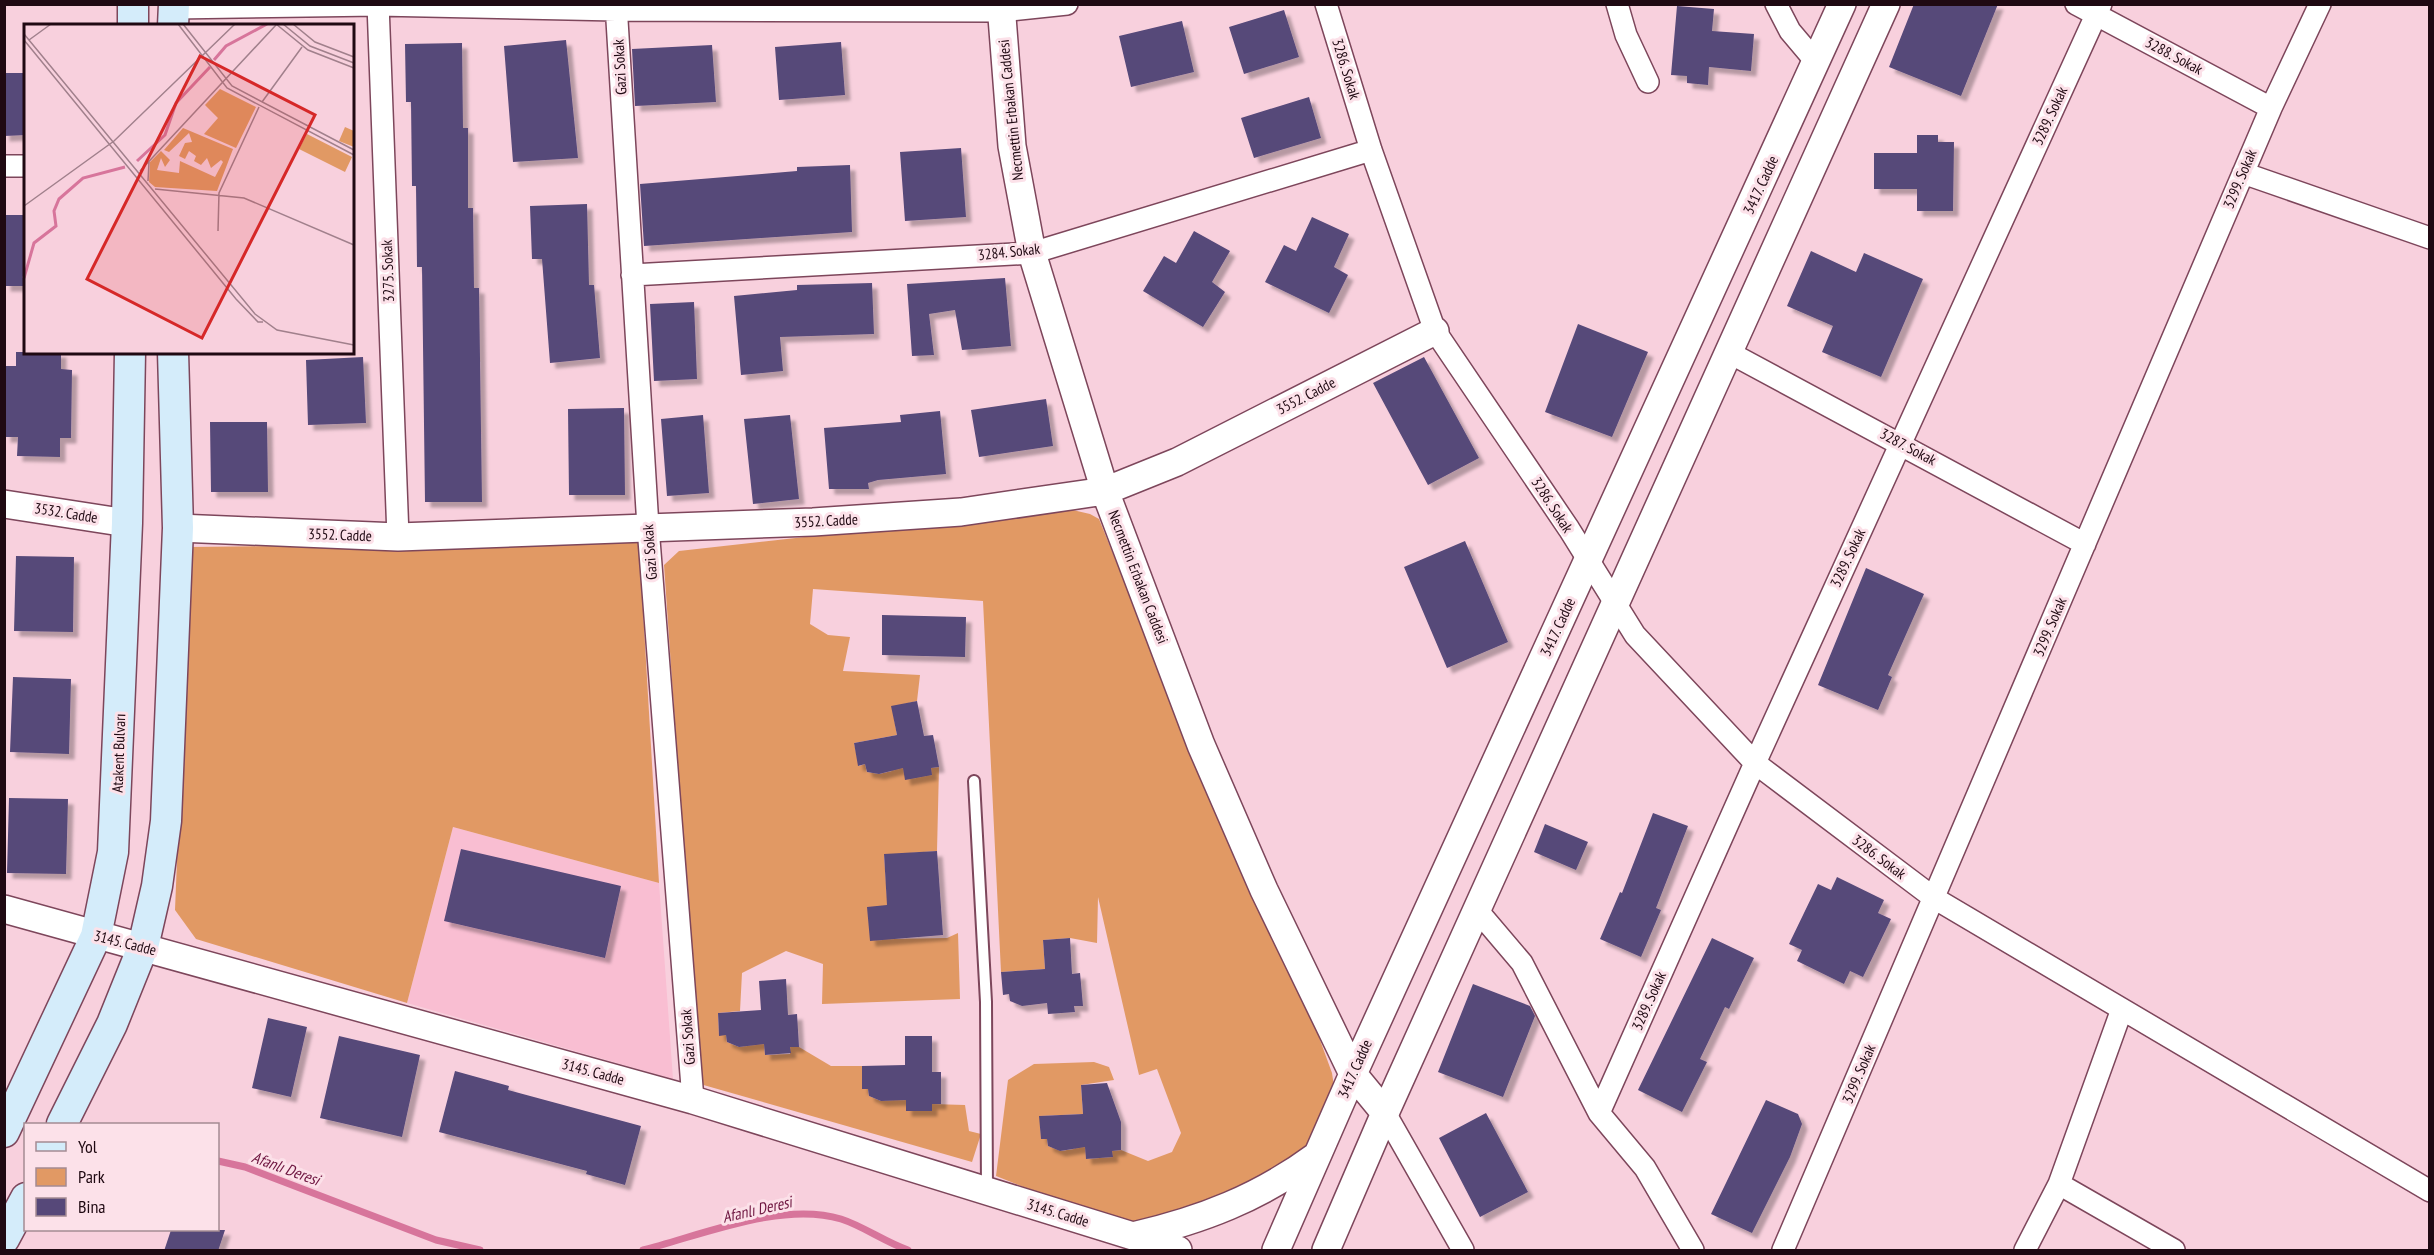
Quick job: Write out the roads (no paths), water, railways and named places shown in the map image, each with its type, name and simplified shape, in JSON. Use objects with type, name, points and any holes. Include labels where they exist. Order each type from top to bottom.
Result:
[{"type":"main road","points":[[133,4],[133,24]]},
{"type":"main road","name":"Atakent Bulvarı","points":[[4,1132],[96,936],[113,852],[127,523],[130,354]]},
{"type":"main road","points":[[68,1113],[112,1024],[143,947],[157,886],[166,820],[178,528],[173,354]]},
{"type":"main road","points":[[4,1239],[24,1202]]},
{"type":"street","points":[[174,13],[378,4],[1001,8],[1067,4]]},
{"type":"street","name":"3275. Sokak","points":[[378,4],[398,537]]},
{"type":"street","name":"3286. Sokak","points":[[1326,4],[1371,150],[1435,331],[1569,529],[1588,564],[1635,635],[1755,763],[1934,898],[2430,1191]]},
{"type":"street","points":[[1617,4],[1626,35],[1648,82]]},
{"type":"street","points":[[1776,4],[1790,31],[1817,63],[1849,87]]},
{"type":"street","name":"3417. Cadde","points":[[1276,1251],[1353,1074],[1842,4]]},
{"type":"street","points":[[1326,1251],[1385,1113],[1886,4]]},
{"type":"street","name":"3288. Sokak","points":[[2076,4],[2098,10],[2271,108]]},
{"type":"street","name":"3299. Sokak","points":[[1783,1251],[2242,173],[2320,4]]},
{"type":"street","name":"Gazi Sokak","points":[[616,7],[648,527],[693,1100]]},
{"type":"street","name":"Necmettin Erbakan Caddesi","points":[[1001,8],[1012,146],[1032,253],[1105,491],[1201,745],[1264,890],[1353,1074],[1385,1113]]},
{"type":"street","name":"3289. Sokak","points":[[1599,1113],[1755,763],[2098,10]]},
{"type":"street","name":"3284. Sokak","points":[[632,276],[1032,253],[1371,150]]},
{"type":"street","points":[[4,166],[24,166]]},
{"type":"street","points":[[2242,173],[2430,238]]},
{"type":"street","name":"3552. Cadde","points":[[178,528],[398,537],[813,522],[961,512],[1105,491],[1177,462],[1435,331]]},
{"type":"street","name":"3287. Sokak","points":[[1730,353],[2085,544]]},
{"type":"street","name":"3532. Cadde","points":[[4,504],[127,523]]},
{"type":"street","name":"3145. Cadde","points":[[4,909],[693,1100],[1178,1251]]},
{"type":"street","points":[[1477,910],[1522,963],[1599,1113],[1645,1168],[1693,1251]]},
{"type":"street","points":[[2025,1251],[2059,1184],[2122,1009]]},
{"type":"street","points":[[1385,1113],[1463,1251]]},
{"type":"street","points":[[1131,1236],[1178,1226],[1235,1204],[1280,1183],[1317,1155]]},
{"type":"street","points":[[2059,1184],[2174,1251]]},
{"type":"lane","points":[[974,781],[986,1002],[987,1191]]},
{"type":"waterway","name":"Afanlı Deresi","points":[[219,1161],[245,1167],[436,1240],[480,1250]]},
{"type":"waterway","name":"Afanlı Deresi","points":[[643,1250],[742,1222],[793,1214],[841,1219],[908,1250]]}]
